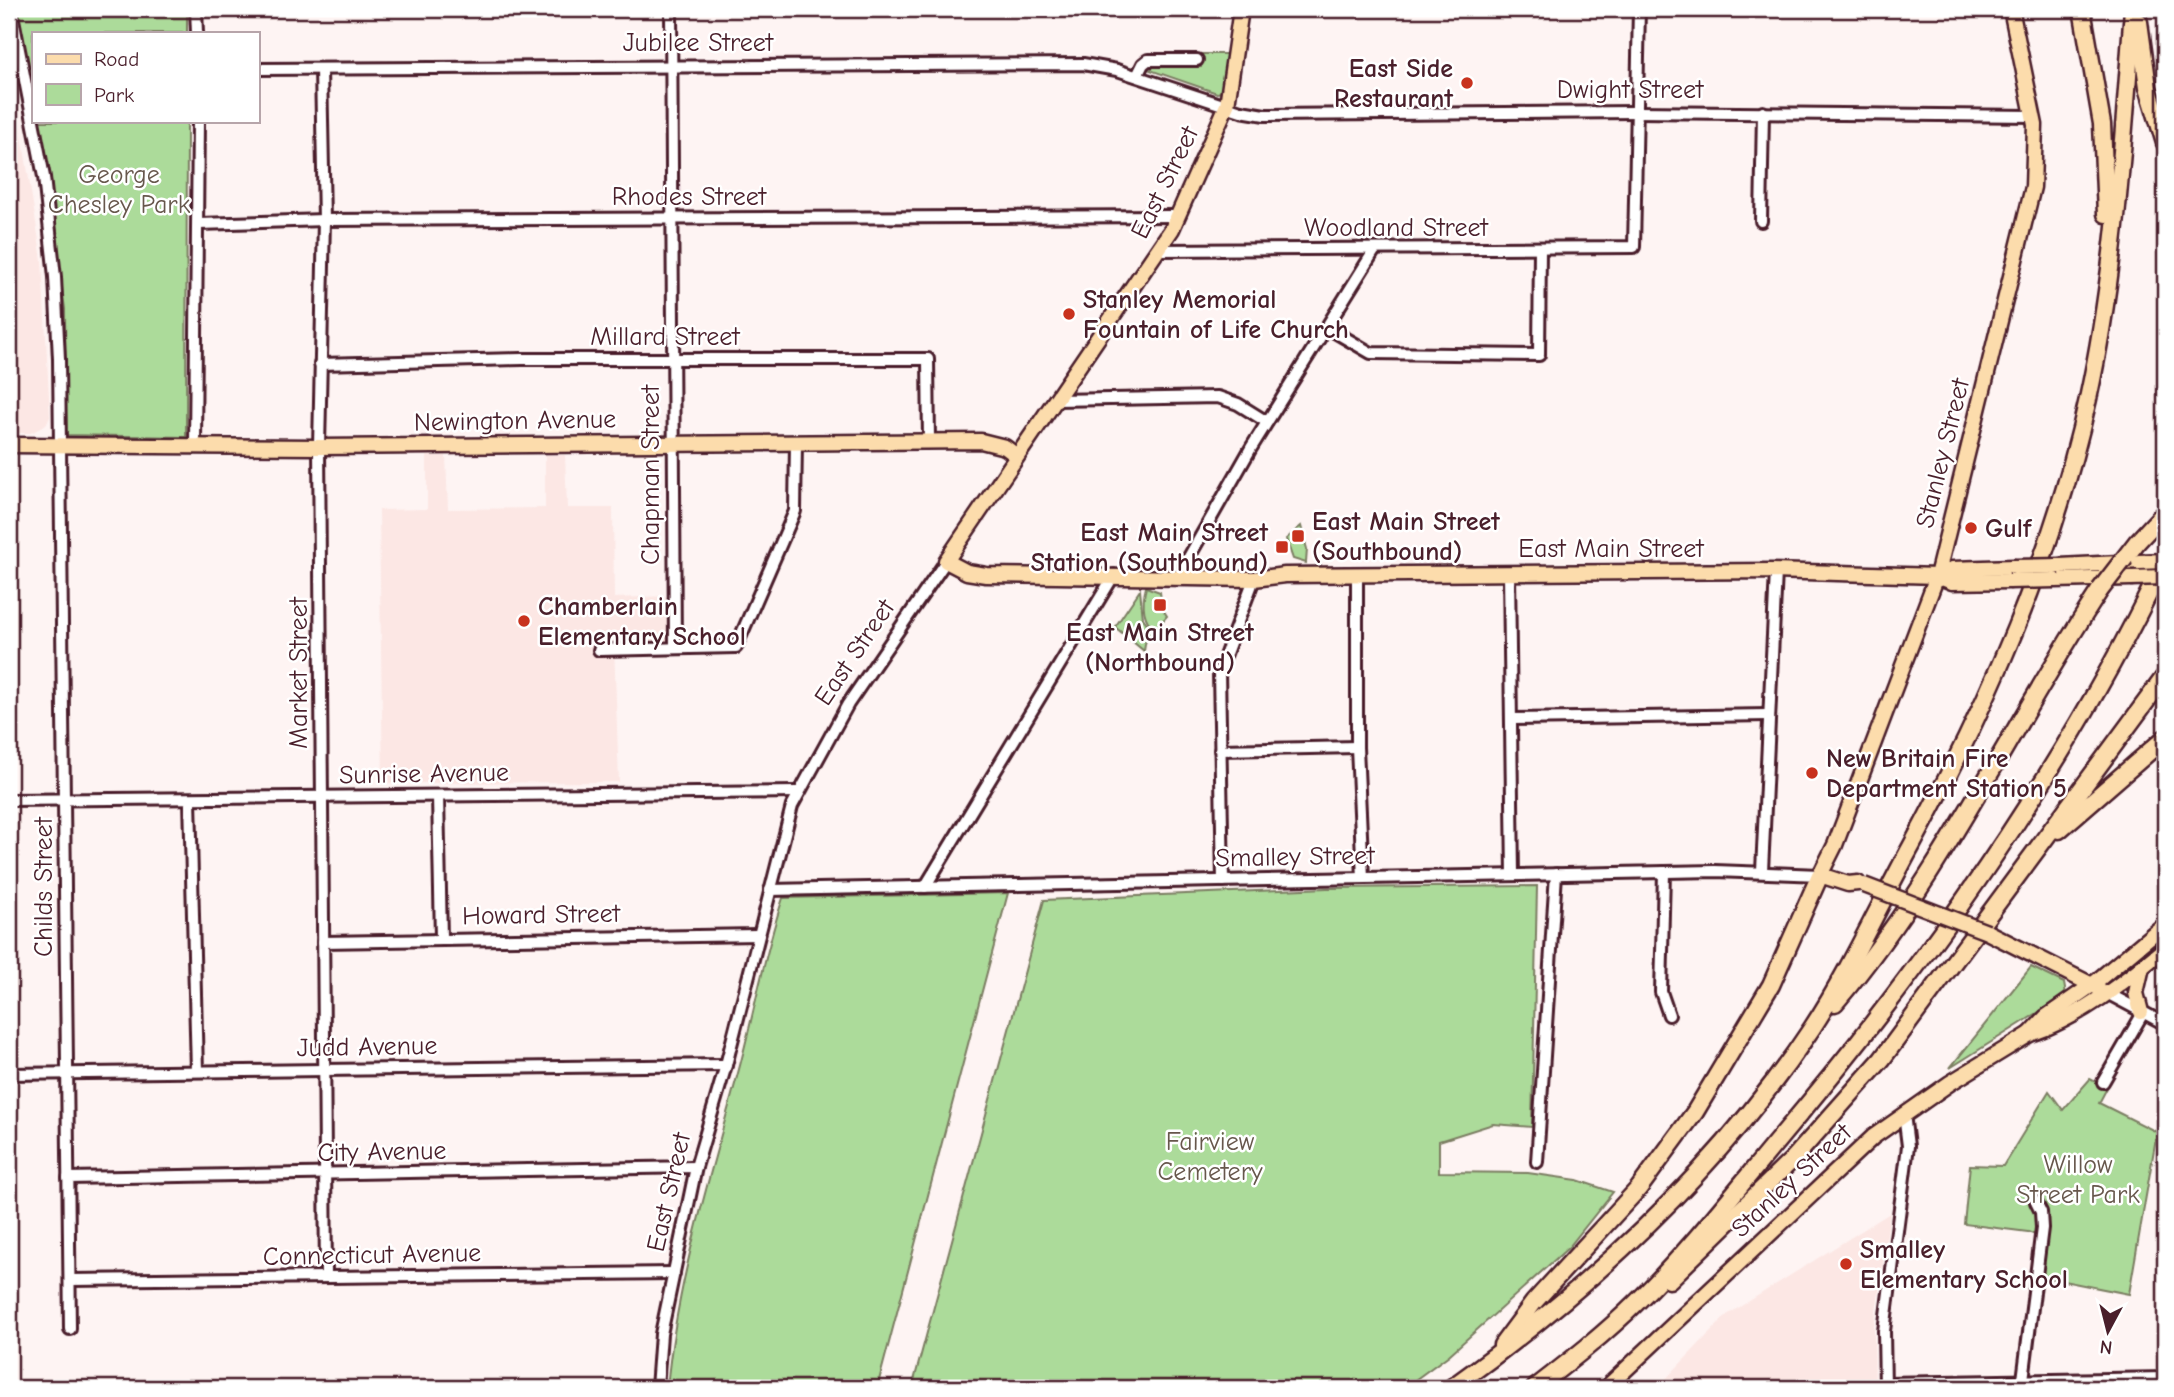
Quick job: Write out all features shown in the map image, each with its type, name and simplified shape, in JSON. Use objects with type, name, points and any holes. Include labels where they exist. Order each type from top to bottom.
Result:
[{"type":"highway","points":[[2082,9],[2099,101],[2105,166],[2106,210],[2100,335]]},
{"type":"highway","points":[[1811,1029],[1951,773],[2010,647],[2064,492],[2100,335],[2115,221],[2135,9]]},
{"type":"highway","points":[[2135,9],[2148,87],[2165,144]]},
{"type":"highway","points":[[1451,1388],[1575,1292],[1655,1217],[1731,1134],[1811,1029],[1862,970],[1918,888],[2100,590],[2137,542],[2165,512]]},
{"type":"highway","points":[[1630,1309],[1792,1124],[1933,942],[2067,739],[2120,650],[2165,560]]},
{"type":"highway","points":[[1535,1388],[1698,1254],[1839,1109],[1927,1000],[2165,676]]},
{"type":"highway","points":[[2041,845],[2165,738]]},
{"type":"highway","points":[[1495,1356],[1528,1308],[1621,1209],[1695,1112],[1771,985],[1820,875]]},
{"type":"main road","name":"East Street","points":[[946,561],[1159,250],[1178,216],[1227,105],[1241,9]]},
{"type":"main road","name":"Stanley Street","points":[[1820,875],[1832,853],[1870,758],[1937,576],[2032,195],[2036,151],[2034,116],[2011,9]]},
{"type":"main road","name":"Newington Avenue","points":[[9,445],[319,447],[929,441],[991,442],[1017,456]]},
{"type":"main road","name":"East Main Street","points":[[2057,573],[2165,560]]},
{"type":"main road","name":"East Main Street","points":[[946,561],[979,575],[1164,576],[1181,572],[1273,571],[1285,575]]},
{"type":"main road","name":"East Main Street","points":[[1164,576],[1174,579],[1254,579],[1285,575],[1776,571],[1937,576],[1952,582],[2011,574],[2165,577]]},
{"type":"main road","points":[[1820,875],[1838,878],[1847,884],[1861,884],[2008,942],[2099,989]]},
{"type":"main road","points":[[2099,989],[2165,924]]},
{"type":"main road","points":[[2099,989],[2142,967],[2165,948]]},
{"type":"main road","points":[[2142,967],[2136,993],[2142,1012]]},
{"type":"main road","name":"Stanley Street","points":[[1606,1388],[1833,1172],[1904,1114],[2030,1034],[2046,1017],[2099,989]]},
{"type":"street","name":"Childs Street","points":[[11,9],[32,116]]},
{"type":"street","points":[[197,9],[197,32]]},
{"type":"street","name":"Chapman Street","points":[[671,9],[675,648]]},
{"type":"street","points":[[1636,112],[1639,9]]},
{"type":"street","points":[[1137,76],[1148,60],[1197,60]]},
{"type":"street","name":"Jubilee Street","points":[[259,69],[1083,64],[1137,76],[1227,105]]},
{"type":"street","name":"Market Street","points":[[321,69],[324,220],[319,447],[326,1277]]},
{"type":"street","name":"Dwight Street","points":[[1227,105],[1245,112],[1277,115],[1763,112],[2034,116]]},
{"type":"street","name":"Woodland Street","points":[[1159,250],[1374,251],[1634,247],[1636,112]]},
{"type":"street","points":[[1760,221],[1763,112]]},
{"type":"street","name":"Childs Street","points":[[33,122],[44,177],[55,277],[60,359],[70,1329]]},
{"type":"street","points":[[195,446],[198,122]]},
{"type":"street","name":"Rhodes Street","points":[[199,224],[324,220],[1178,216]]},
{"type":"street","points":[[1328,328],[1371,353],[1538,355],[1540,248]]},
{"type":"street","points":[[1181,572],[1267,422],[1374,251]]},
{"type":"street","name":"Millard Street","points":[[320,364],[522,359],[928,359],[929,441]]},
{"type":"street","points":[[1056,400],[1218,397],[1238,404],[1267,422]]},
{"type":"street","points":[[599,650],[736,647],[795,511],[796,443]]},
{"type":"street","name":"East Street","points":[[657,1388],[661,1334],[696,1167],[726,1065],[797,792],[854,694],[946,561]]},
{"type":"street","points":[[1762,871],[1776,571]]},
{"type":"street","points":[[1509,573],[1513,875]]},
{"type":"street","points":[[1357,574],[1357,747],[1363,878]]},
{"type":"street","points":[[925,887],[1114,575]]},
{"type":"street","points":[[1223,881],[1219,672],[1254,579]]},
{"type":"street","points":[[1511,719],[1768,715]]},
{"type":"street","points":[[1220,750],[1357,747]]},
{"type":"street","name":"Sunrise Avenue","points":[[9,800],[797,792]]},
{"type":"street","points":[[439,796],[442,938]]},
{"type":"street","points":[[190,799],[198,1071]]},
{"type":"street","name":"Smalley Street","points":[[770,890],[1664,872],[1762,871],[1820,875]]},
{"type":"street","points":[[1664,872],[1661,992],[1669,1015]]},
{"type":"street","points":[[1537,1162],[1556,874]]},
{"type":"street","name":"Howard Street","points":[[323,942],[758,935]]},
{"type":"street","points":[[2099,989],[2165,1024]]},
{"type":"street","points":[[2102,1082],[2142,1012]]},
{"type":"street","name":"Judd Avenue","points":[[9,1074],[726,1065]]},
{"type":"street","points":[[1904,1114],[1908,1146],[1884,1331],[1885,1386],[2022,1385],[2165,1378]]},
{"type":"street","name":"City Avenue","points":[[68,1178],[696,1167]]},
{"type":"street","points":[[2022,1385],[2042,1228],[2041,1212],[2036,1202]]},
{"type":"street","name":"Connecticut Avenue","points":[[71,1280],[674,1273]]},
{"type":"shaded area","points":[[9,55],[42,260],[50,417],[46,425],[31,433],[9,433]]},
{"type":"shaded area","name":"Chamberlain Elementary School","points":[[545,455],[565,455],[567,508],[613,508],[614,598],[669,596],[667,643],[614,645],[619,782],[383,783],[379,510],[427,509],[427,456],[446,456],[448,509],[545,508]]},
{"type":"shaded area","name":"Smalley Elementary School","points":[[1890,1213],[1874,1327],[1875,1388],[1657,1388],[1727,1315]]},
{"type":"green space","name":"George Chesley Park","points":[[17,9],[187,9],[187,32],[32,32],[32,86]]},
{"type":"green space","points":[[1202,54],[1229,54],[1222,92],[1217,93],[1150,70],[1156,65],[1201,67]]},
{"type":"green space","name":"George Chesley Park","points":[[39,122],[187,122],[186,437],[66,435],[65,309]]},
{"type":"green space","points":[[1301,526],[1307,549],[1306,563],[1293,559],[1286,539]]},
{"type":"green space","points":[[1146,587],[1160,592],[1162,608],[1167,616],[1155,630],[1144,610]]},
{"type":"green space","points":[[1140,590],[1143,618],[1153,632],[1146,638],[1144,651],[1115,627]]},
{"type":"green space","name":"Fairview Cemetery","points":[[1537,886],[1532,1127],[1493,1124],[1439,1141],[1439,1172],[1528,1173],[1577,1180],[1613,1192],[1569,1247],[1449,1355],[1404,1388],[912,1388],[1044,900],[1327,888]]},
{"type":"green space","points":[[1008,893],[877,1388],[667,1388],[686,1268],[783,898]]},
{"type":"green space","points":[[2031,967],[2064,983],[2066,995],[1950,1068]]},
{"type":"green space","name":"Willow Street Park","points":[[2090,1079],[2107,1088],[2099,1103],[2157,1132],[2129,1294],[2038,1276],[2043,1238],[2028,1232],[1964,1224],[1970,1165],[2003,1166],[2049,1091],[2063,1110]]},
{"type":"place","name":"East Side Restaurant","points":[[1467,83]]},
{"type":"place","name":"Stanley Memorial Fountain of Life Church","points":[[1069,314]]},
{"type":"place","name":"Gulf","points":[[1971,528]]},
{"type":"place","name":"East Main Street (Southbound)","points":[[1298,536]]},
{"type":"place","name":"East Main Street Station (Southbound)","points":[[1282,547]]},
{"type":"place","name":"East Main Street (Northbound)","points":[[1160,605]]},
{"type":"place","name":"Chamberlain Elementary School","points":[[524,621]]},
{"type":"place","name":"New Britain Fire Department Station 5","points":[[1812,773]]},
{"type":"place","name":"Smalley Elementary School","points":[[1846,1264]]}]
